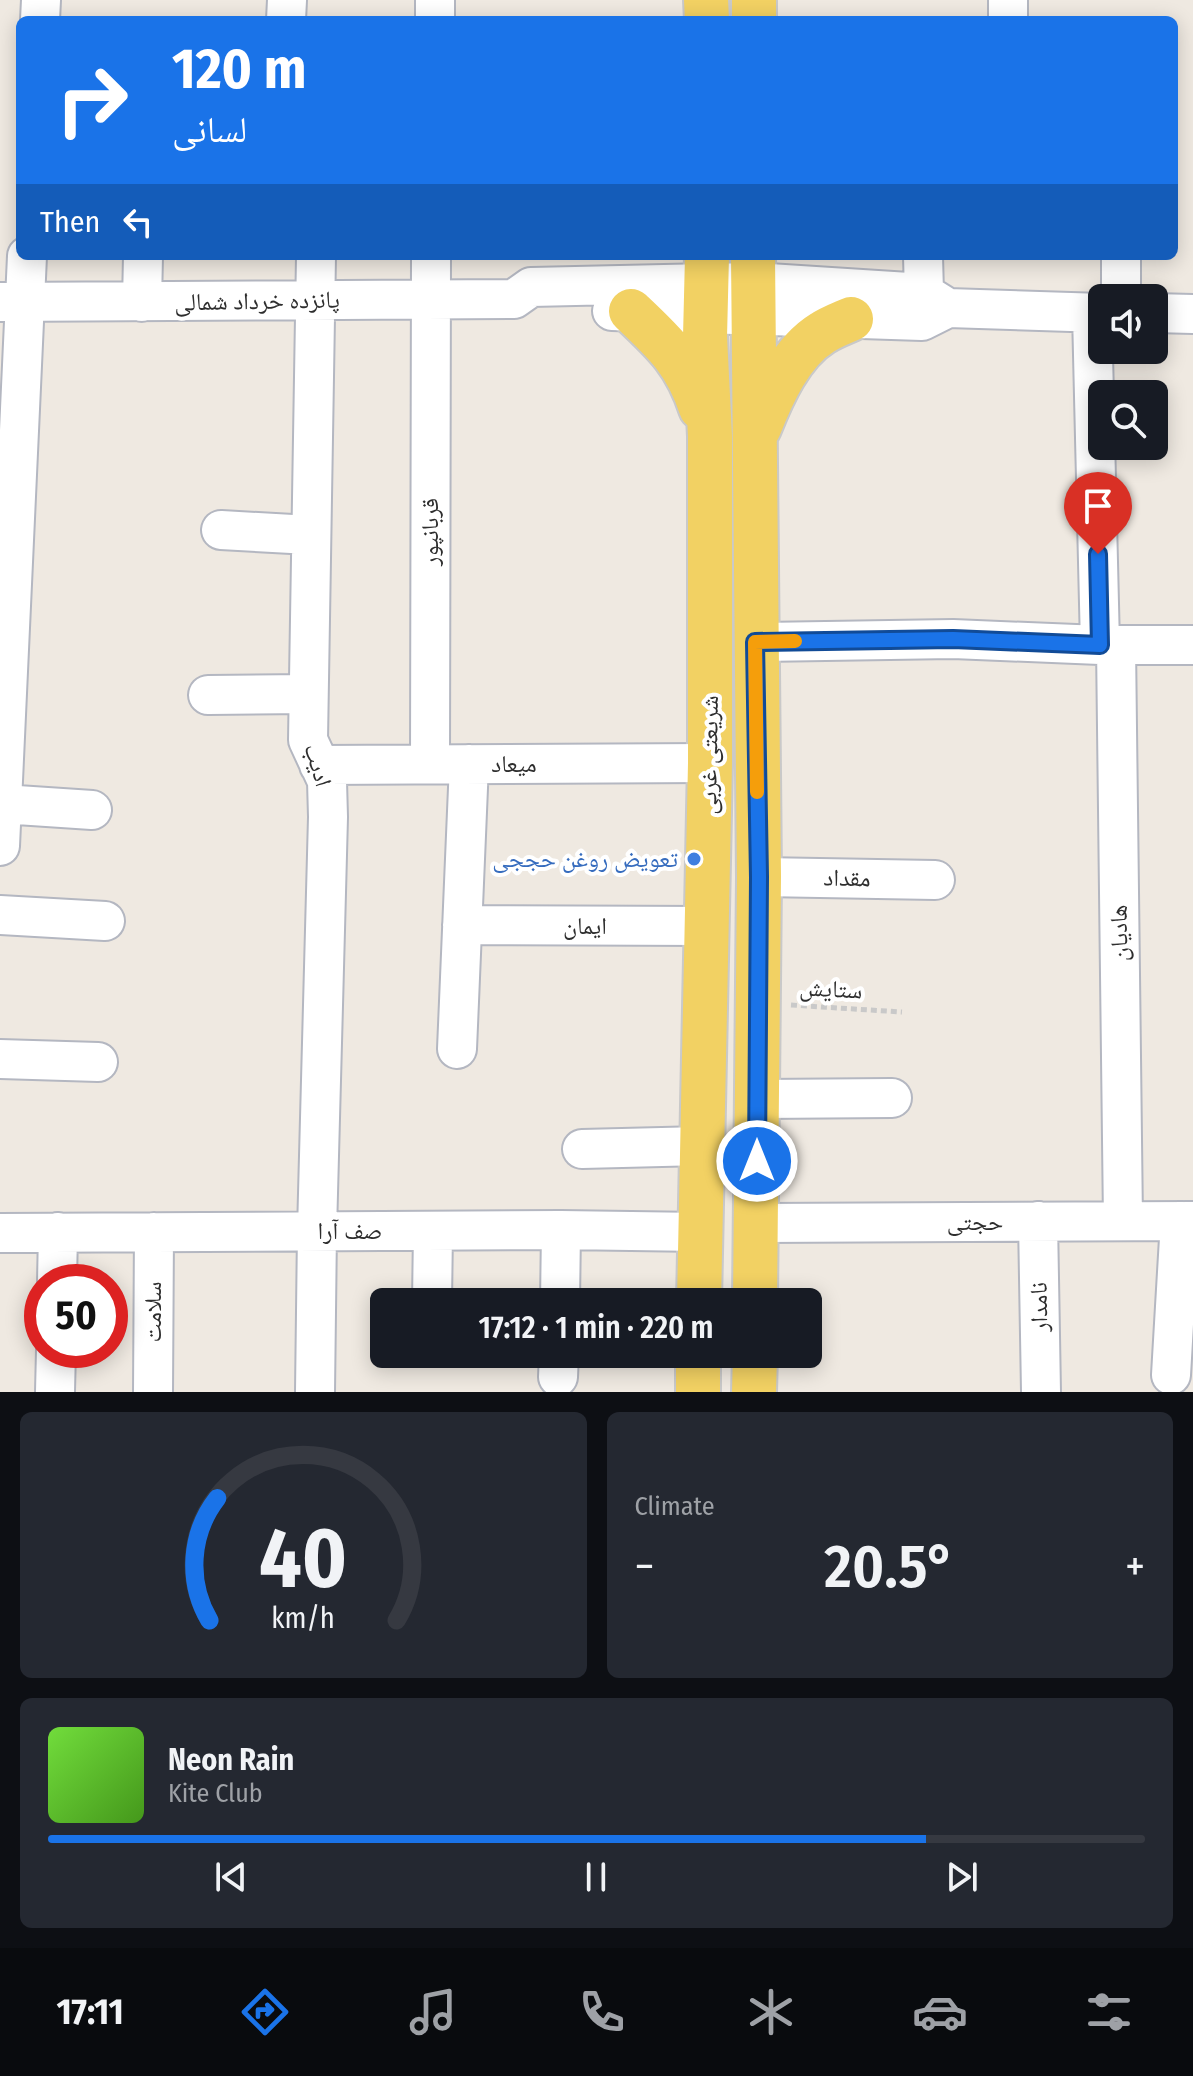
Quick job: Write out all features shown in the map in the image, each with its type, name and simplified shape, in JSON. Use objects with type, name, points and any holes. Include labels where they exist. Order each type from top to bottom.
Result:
[{"type":"main road","name":"شریعتی غربی","points":[[699,1288],[710,763],[707,284]]},
{"type":"main road","name":"شریعتی غربی","points":[[753,284],[759,877],[755,1288]]},
{"type":"main road","points":[[631,311],[669,346],[692,382],[710,436]]},
{"type":"main road","points":[[754,441],[769,404],[801,351],[820,334],[851,319]]},
{"type":"main road","points":[[698,1368],[698,1392]]},
{"type":"main road","points":[[754,1392],[755,1368]]},
{"type":"street","points":[[0,846],[12,301],[26,260]]},
{"type":"street","points":[[142,302],[143,260]]},
{"type":"street","name":"ادیب","points":[[315,1392],[328,817],[327,781],[308,740],[316,260]]},
{"type":"street","name":"قربانپور","points":[[430,764],[431,260]]},
{"type":"street","points":[[924,260],[936,301]]},
{"type":"street","name":"هادیان","points":[[1112,284],[1120,260]]},
{"type":"street","name":"پانزده خرداد شمالی","points":[[514,299],[530,312],[631,311],[707,284]]},
{"type":"street","points":[[753,284],[851,319],[922,321],[936,301]]},
{"type":"street","points":[[753,284],[936,301],[1088,307]]},
{"type":"street","name":"پانزده خرداد شمالی","points":[[12,301],[514,299],[531,287],[753,284]]},
{"type":"street","points":[[1168,313],[1193,314]]},
{"type":"street","name":"هادیان","points":[[1105,364],[1108,645],[1123,1221]]},
{"type":"street","points":[[221,530],[310,535]]},
{"type":"street","points":[[755,642],[953,639],[1193,645]]},
{"type":"street","points":[[208,695],[308,694]]},
{"type":"street","name":"میعاد","points":[[319,765],[710,763]]},
{"type":"street","points":[[457,1049],[469,764]]},
{"type":"street","points":[[2,804],[92,810]]},
{"type":"street","name":"مقداد","points":[[759,877],[935,880]]},
{"type":"street","points":[[0,915],[105,921]]},
{"type":"street","name":"ایمان","points":[[462,925],[707,926]]},
{"type":"street","points":[[0,1059],[98,1062]]},
{"type":"street","points":[[757,1099],[892,1098]]},
{"type":"street","points":[[582,1149],[702,1146]]},
{"type":"street","name":"نامدار","points":[[1038,1221],[1041,1392]]},
{"type":"street","points":[[1171,1375],[1186,1221]]},
{"type":"street","name":"حجتی","points":[[756,1223],[1186,1221]]},
{"type":"street","points":[[560,1288],[561,1230]]},
{"type":"street","points":[[432,1288],[433,1231]]},
{"type":"street","points":[[57,1264],[58,1232]]},
{"type":"street","name":"سلامت","points":[[153,1392],[154,1232]]},
{"type":"street","name":"صف آرا","points":[[0,1233],[701,1232]]},
{"type":"street","points":[[55,1392],[56,1368]]},
{"type":"path","name":"ستایش","points":[[758,1003],[902,1012]]},
{"type":"slow traffic","points":[[757,792],[755,642],[795,641]]},
{"type":"place","name":"تعویض روغن حججی","points":[[694,859]]},
{"type":"route","points":[[757,1161],[759,877],[755,642],[953,639],[1100,645],[1098,554]]}]
